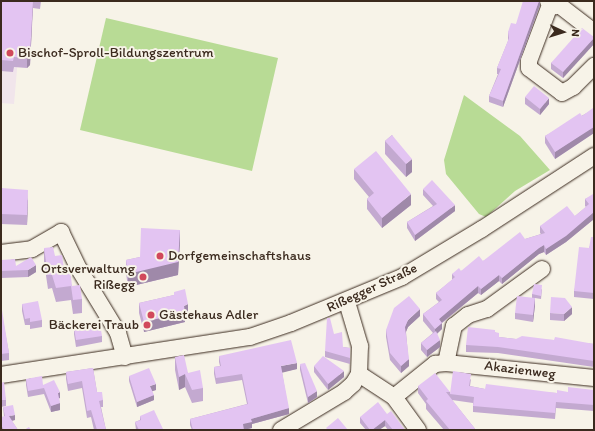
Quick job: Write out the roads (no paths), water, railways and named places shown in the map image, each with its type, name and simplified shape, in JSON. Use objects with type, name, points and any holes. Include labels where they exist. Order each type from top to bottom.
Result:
[{"type":"street","points":[[594,32],[555,3],[529,61],[529,68],[562,93],[573,87],[594,66]]},
{"type":"street","name":"Rißegger Straße","points":[[1,374],[125,357],[250,337],[347,302],[402,277],[482,229],[594,156]]},
{"type":"street","points":[[1,253],[32,249],[61,232],[78,268],[118,333],[125,357]]},
{"type":"street","points":[[446,363],[454,326],[468,315],[487,309],[542,269]]},
{"type":"street","points":[[281,430],[344,392],[353,384],[359,374],[360,346],[347,302]]},
{"type":"street","name":"Akazienweg","points":[[394,397],[435,364],[446,363],[594,378]]},
{"type":"street","points":[[359,374],[394,397],[418,430]]},
{"type":"place","name":"Bischof-Sproll-Bildungszentrum","points":[[10,53]]},
{"type":"place","name":"Dorfgemeinschaftshaus","points":[[160,256]]},
{"type":"place","name":"Ortsverwaltung Rißegg","points":[[143,277]]},
{"type":"place","name":"Gästehaus Adler","points":[[151,315]]},
{"type":"place","name":"Bäckerei Traub","points":[[147,325]]}]
